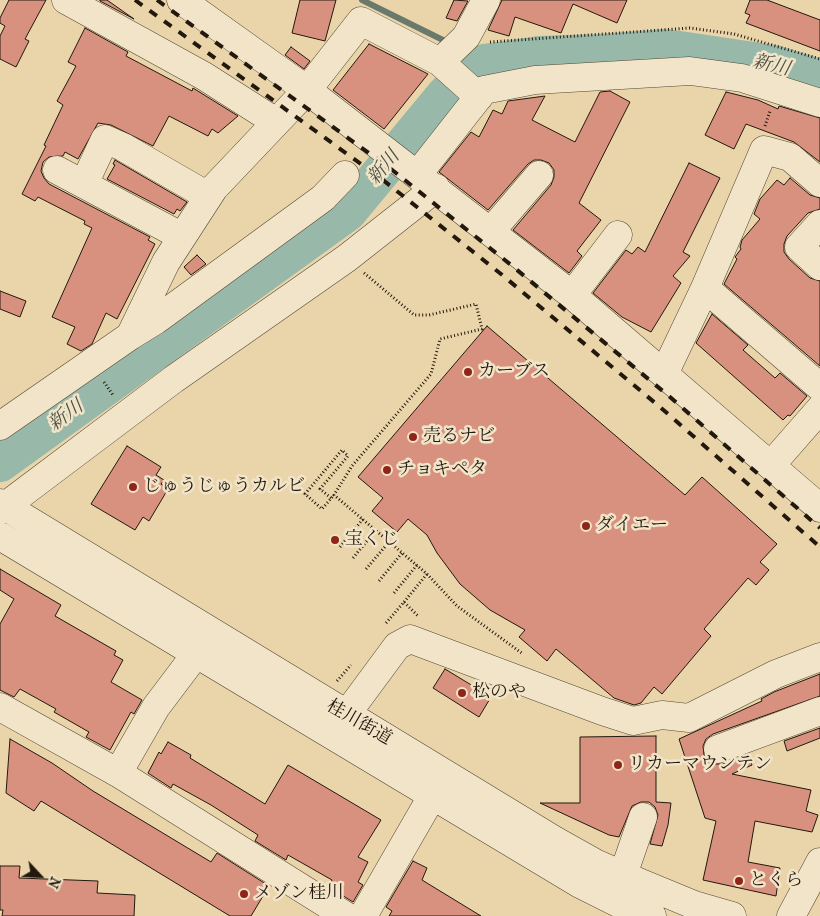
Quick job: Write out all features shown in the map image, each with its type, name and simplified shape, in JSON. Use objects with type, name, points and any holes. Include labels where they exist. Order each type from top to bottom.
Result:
[{"type":"street","points":[[66,0],[204,76],[276,122]]},
{"type":"street","points":[[181,0],[376,142],[572,295],[820,508]]},
{"type":"street","points":[[447,57],[466,37],[486,0]]},
{"type":"street","points":[[130,336],[181,236],[208,196],[307,90],[362,21],[447,57],[476,94]]},
{"type":"street","points":[[2,506],[347,258],[427,181],[476,94],[484,90],[535,80],[690,70],[742,78],[820,103]]},
{"type":"street","points":[[84,184],[105,139],[123,147],[208,196]]},
{"type":"street","points":[[664,374],[705,288],[764,150],[790,157],[820,183]]},
{"type":"street","points":[[57,170],[181,236]]},
{"type":"street","points":[[0,426],[156,320],[322,198],[345,175]]},
{"type":"street","points":[[490,231],[539,175]]},
{"type":"street","points":[[820,224],[799,247],[820,266]]},
{"type":"street","points":[[572,295],[618,234]]},
{"type":"street","points":[[705,288],[820,387]]},
{"type":"street","points":[[770,465],[820,409]]},
{"type":"street","name":"桂川街道","points":[[2,506],[346,715],[580,884],[622,905],[652,916]]},
{"type":"street","name":"桂川街道","points":[[0,536],[196,654],[440,784],[623,875],[694,905],[732,916]]},
{"type":"street","points":[[346,715],[397,646],[410,639],[632,721],[662,715],[689,718],[776,674],[820,657]]},
{"type":"street","points":[[118,774],[156,707],[196,654]]},
{"type":"street","points":[[0,707],[118,774],[346,916]]},
{"type":"street","points":[[718,749],[820,711]]},
{"type":"street","points":[[363,916],[440,784]]},
{"type":"street","points":[[623,875],[643,817]]},
{"type":"street","points":[[791,916],[820,862]]},
{"type":"path","points":[[447,57],[492,42],[690,28],[734,34],[820,58]]},
{"type":"path","points":[[764,150],[761,138],[778,89]]},
{"type":"path","points":[[331,498],[320,489],[348,456],[342,450],[305,494],[322,509],[334,495],[352,466],[431,374],[440,339],[482,329],[476,304],[420,317],[414,315],[347,258]]},
{"type":"path","points":[[92,363],[127,415]]},
{"type":"path","points":[[334,495],[427,574],[457,606],[515,650],[529,657]]},
{"type":"path","points":[[340,547],[363,519]]},
{"type":"path","points":[[353,558],[376,530]]},
{"type":"path","points":[[366,569],[389,542]]},
{"type":"path","points":[[379,580],[402,552]]},
{"type":"path","points":[[394,593],[417,565]]},
{"type":"path","points":[[404,602],[427,574]]},
{"type":"building","points":[[9,0],[46,0],[25,39],[29,41],[16,67],[0,59],[0,36],[5,26],[0,23],[0,18]]},
{"type":"building","points":[[107,0],[134,19],[100,1]]},
{"type":"building","points":[[300,0],[336,0],[325,41],[292,33]]},
{"type":"building","points":[[454,0],[468,1],[457,21],[446,18]]},
{"type":"building","points":[[502,0],[627,0],[617,23],[573,4],[561,33],[515,17],[509,36],[488,30]]},
{"type":"building","points":[[750,0],[767,0],[820,20],[820,51],[746,23],[750,15],[745,13]]},
{"type":"building","points":[[85,28],[128,52],[126,56],[192,91],[193,88],[238,116],[218,133],[212,129],[208,136],[169,116],[153,146],[111,125],[98,123],[78,159],[65,152],[63,156],[49,157],[43,162],[41,171],[49,184],[150,237],[148,240],[155,244],[117,319],[106,313],[92,344],[81,351],[67,344],[75,327],[52,317],[92,228],[84,224],[85,221],[38,197],[35,201],[22,194],[46,146],[44,145],[63,105],[57,101],[76,66],[68,62]]},
{"type":"building","points":[[369,44],[428,74],[384,129],[333,90]]},
{"type":"building","points":[[291,47],[310,61],[304,69],[285,55]]},
{"type":"building","points":[[610,91],[630,102],[579,203],[601,220],[577,251],[582,256],[569,273],[513,230],[551,185],[554,170],[549,163],[534,160],[528,164],[488,210],[439,172],[471,132],[479,137],[493,110],[502,114],[508,101],[545,96],[532,120],[575,142],[600,92]]},
{"type":"building","points":[[726,92],[758,100],[778,109],[779,106],[820,118],[820,162],[794,142],[746,124],[734,149],[705,135]]},
{"type":"building","points":[[115,160],[187,202],[180,211],[177,209],[174,214],[107,179],[115,165],[113,164]]},
{"type":"building","points":[[689,163],[720,178],[683,252],[690,256],[673,276],[681,283],[651,332],[622,317],[593,293],[626,250],[632,254],[638,247],[645,252]]},
{"type":"building","points":[[790,178],[810,195],[820,198],[820,209],[808,213],[787,236],[784,252],[810,278],[820,281],[820,366],[724,284],[737,259],[735,257],[741,249],[742,240],[760,219],[754,214],[760,199],[777,180],[784,185]]},
{"type":"building","points":[[197,255],[206,264],[191,275],[184,267]]},
{"type":"building","points":[[0,291],[26,301],[20,317],[0,309]]},
{"type":"building","points":[[712,314],[748,345],[743,350],[775,378],[780,373],[807,396],[790,416],[788,415],[783,420],[696,343]]},
{"type":"building","name":"ダイエー","points":[[487,326],[685,495],[702,477],[777,544],[760,562],[769,570],[756,585],[748,578],[704,629],[711,636],[662,694],[654,687],[641,703],[634,705],[614,698],[556,649],[547,661],[519,637],[525,630],[490,610],[460,584],[437,553],[427,535],[408,519],[397,532],[372,511],[383,498],[358,477]]},
{"type":"building","name":"じゅうじゅうカルビ","points":[[127,446],[161,467],[156,475],[164,480],[161,484],[168,489],[149,521],[143,517],[135,530],[91,504]]},
{"type":"building","points":[[0,569],[61,605],[55,616],[116,651],[114,655],[123,660],[111,682],[142,700],[134,714],[131,712],[110,750],[86,737],[89,732],[54,712],[56,709],[20,689],[14,697],[0,690],[0,624],[14,599],[0,590]]},
{"type":"building","name":"松のや","points":[[445,669],[491,697],[479,717],[433,688]]},
{"type":"building","points":[[820,674],[820,696],[713,734],[706,739],[703,746],[704,755],[708,761],[715,764],[723,764],[748,754],[752,765],[732,774],[811,790],[806,811],[818,815],[812,832],[755,821],[748,862],[780,868],[776,896],[703,880],[716,821],[705,818],[679,739],[762,701],[761,699],[774,692]]},
{"type":"building","points":[[820,728],[820,738],[787,751],[784,741]]},
{"type":"building","points":[[656,736],[656,802],[671,803],[668,825],[662,846],[650,844],[658,815],[655,807],[649,802],[641,802],[632,806],[619,837],[609,835],[540,803],[580,803],[580,737]]},
{"type":"building","points":[[10,739],[211,862],[217,853],[269,886],[251,916],[230,916],[41,801],[34,811],[6,793]]},
{"type":"building","points":[[168,742],[191,755],[190,758],[265,804],[288,765],[381,820],[358,857],[368,862],[358,882],[363,885],[353,902],[329,887],[332,880],[288,855],[286,860],[255,841],[258,835],[211,805],[173,784],[171,788],[148,773],[159,752],[161,754]]},
{"type":"building","points":[[413,861],[427,868],[422,880],[481,916],[389,916],[392,911],[386,907]]},
{"type":"building","points":[[0,866],[20,866],[19,878],[98,881],[97,893],[135,895],[134,916],[2,916],[3,910],[0,910]]},
{"type":"waterway","points":[[362,0],[449,43]]},
{"type":"waterway","name":"新川","points":[[0,463],[348,212],[444,96],[465,75],[484,63],[539,55],[666,48],[774,64],[820,78]]},
{"type":"waterway","points":[[462,50],[484,63]]},
{"type":"railway","points":[[135,0],[383,180],[501,274],[660,407],[820,547]]},
{"type":"railway","points":[[157,0],[391,169],[511,265],[670,397],[820,528]]},
{"type":"place","name":"カーブス","points":[[468,372]]},
{"type":"place","name":"売るナビ","points":[[413,437]]},
{"type":"place","name":"チョキペタ","points":[[387,470]]},
{"type":"place","name":"じゅうじゅうカルビ","points":[[133,487]]},
{"type":"place","name":"ダイエー","points":[[586,526]]},
{"type":"place","name":"宝くじ","points":[[335,540]]},
{"type":"place","name":"松のや","points":[[462,693]]},
{"type":"place","name":"リカーマウンテン","points":[[618,765]]},
{"type":"place","name":"とくら","points":[[739,881]]},
{"type":"place","name":"メゾン桂川","points":[[244,894]]}]
